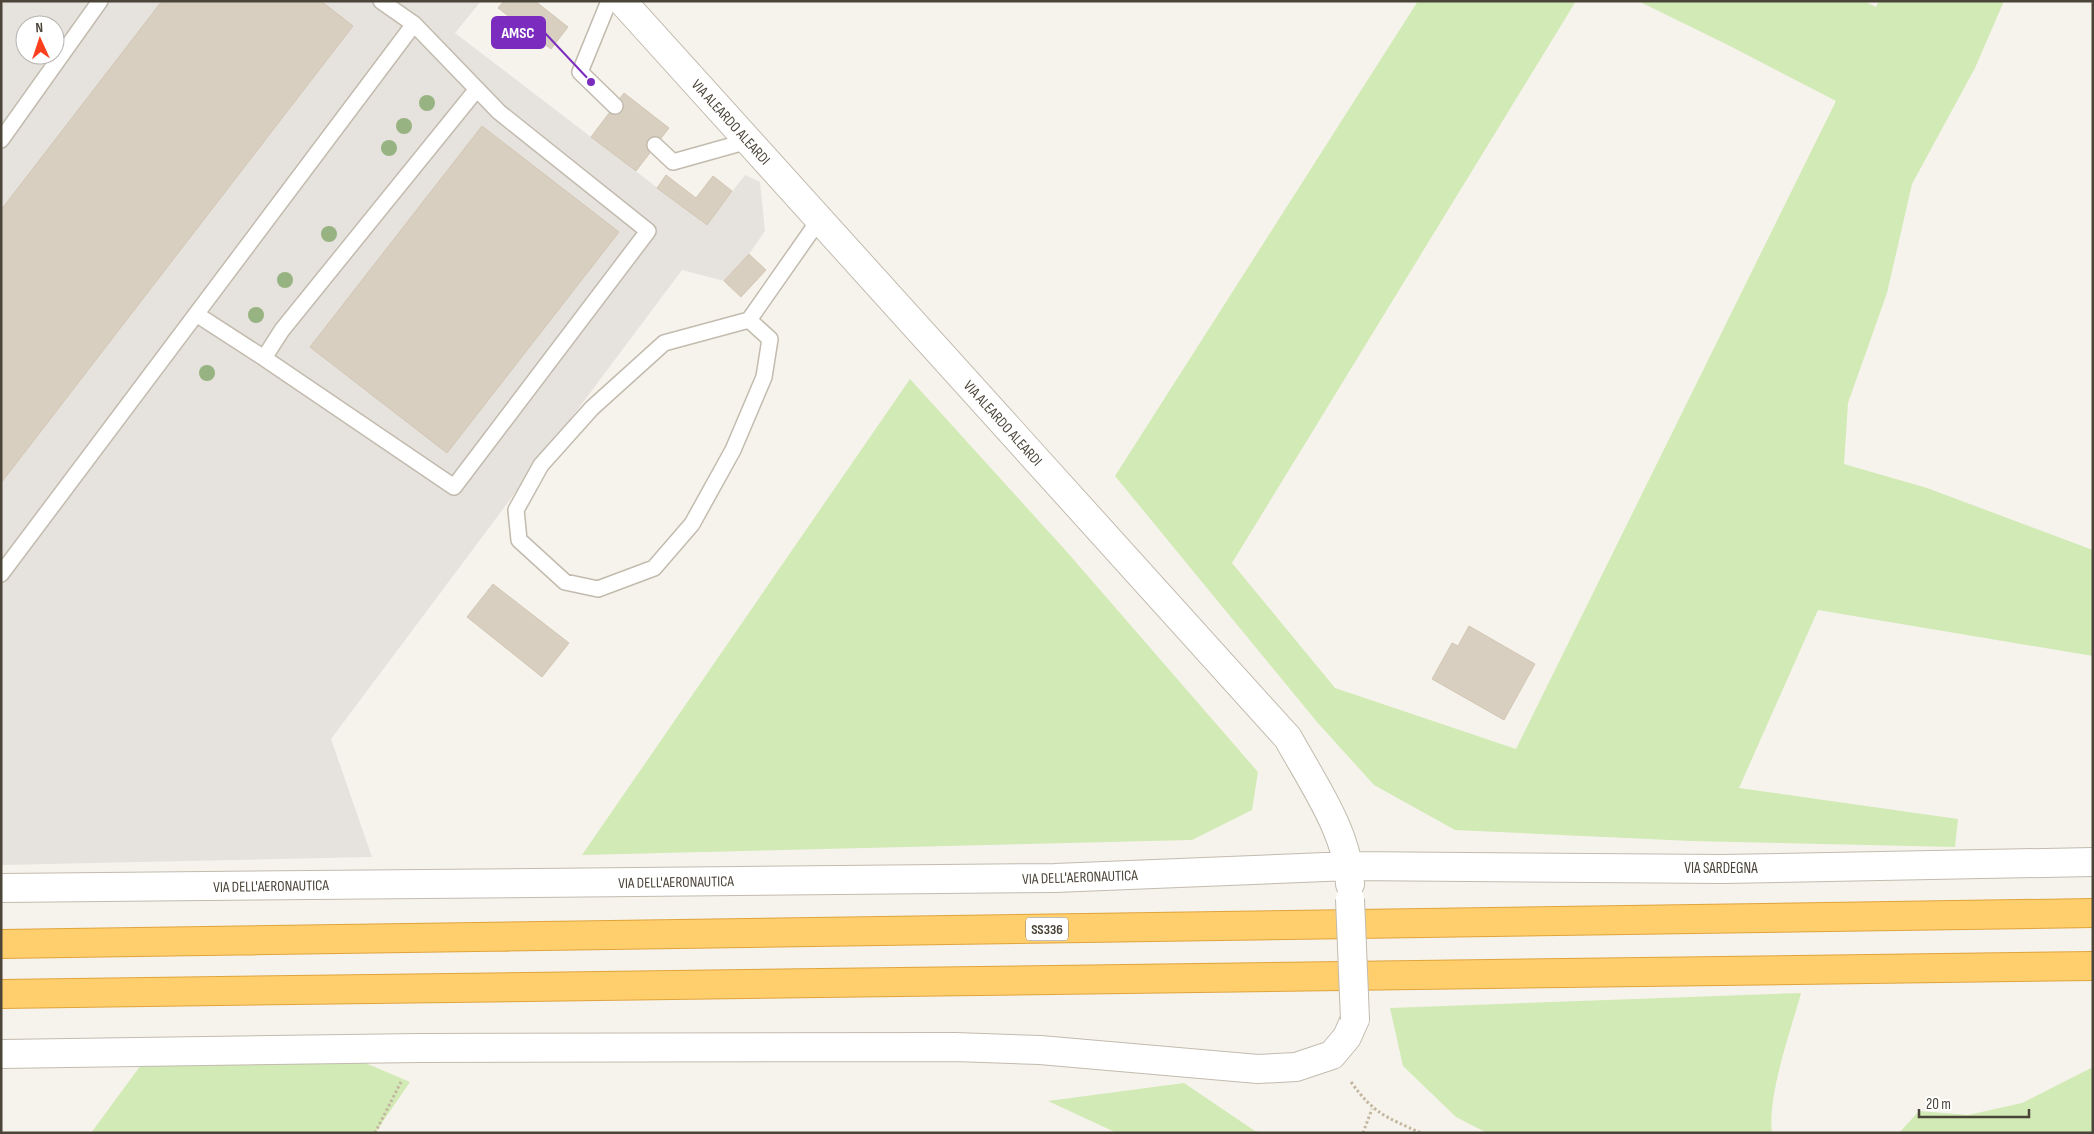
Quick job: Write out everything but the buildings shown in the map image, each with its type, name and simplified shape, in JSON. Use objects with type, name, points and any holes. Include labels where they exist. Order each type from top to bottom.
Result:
[{"type":"highway","name":"SS336","points":[[1,944],[2093,913]]},
{"type":"highway","points":[[1,994],[2093,966]]},
{"type":"street","name":"VIA ALEARDO ALEARDI","points":[[622,1],[1288,738],[1331,815],[1350,866]]},
{"type":"street","name":"VIA SARDEGNA","points":[[1350,866],[1722,869],[2093,862]]},
{"type":"street","name":"VIA DELL'AERONAUTICA","points":[[1,888],[1055,878],[1350,866]]},
{"type":"street","points":[[1,1054],[419,1048],[955,1047],[1040,1050],[1258,1069],[1296,1067],[1332,1055],[1346,1038],[1355,1019],[1350,866]]},
{"type":"lane","points":[[1,140],[100,1]]},
{"type":"lane","points":[[196,314],[454,487],[648,231],[499,112],[414,24],[380,1]]},
{"type":"lane","points":[[609,1],[580,72],[615,106]]},
{"type":"lane","points":[[1,574],[414,24]]},
{"type":"lane","points":[[264,358],[282,330],[476,89]]},
{"type":"lane","points":[[656,145],[673,162],[748,141]]},
{"type":"lane","points":[[749,320],[770,339],[764,377],[733,450],[692,524],[654,568],[598,589],[565,582],[519,540],[516,510],[541,465],[592,408],[664,343],[749,320],[820,220]]},
{"type":"path","points":[[376,1133],[419,1048]]},
{"type":"path","points":[[1363,1133],[1372,1109],[1384,1117],[1420,1133]]},
{"type":"shaded area","points":[[1,1],[481,1],[455,33],[706,225],[745,175],[760,182],[765,231],[749,254],[724,281],[682,270],[331,739],[372,857],[1,865]]},
{"type":"green space","points":[[1418,1],[1576,1],[1232,563],[1335,688],[1516,749],[1836,101],[1638,1],[1864,1],[1876,7],[1879,1],[2004,1],[1975,68],[1912,184],[1887,293],[1848,403],[1844,464],[1927,488],[2093,550],[2093,656],[1818,610],[1739,788],[1958,819],[1955,847],[1691,841],[1455,830],[1374,785],[1317,722],[1115,476]]},
{"type":"green space","points":[[910,379],[1067,552],[1258,772],[1252,810],[1192,840],[582,855]]},
{"type":"green space","points":[[1801,993],[1776,1082],[1771,1118],[1772,1133],[1487,1133],[1456,1117],[1403,1066],[1390,1008]]},
{"type":"green space","points":[[363,1062],[410,1082],[375,1133],[91,1133],[141,1065]]},
{"type":"green space","points":[[2093,1067],[2093,1133],[1899,1133],[1919,1111],[1968,1115],[2022,1103]]},
{"type":"green space","points":[[1184,1083],[1255,1131],[1267,1133],[1117,1133],[1048,1101]]},
{"type":"place","name":"AMSC","points":[[591,82]]}]
